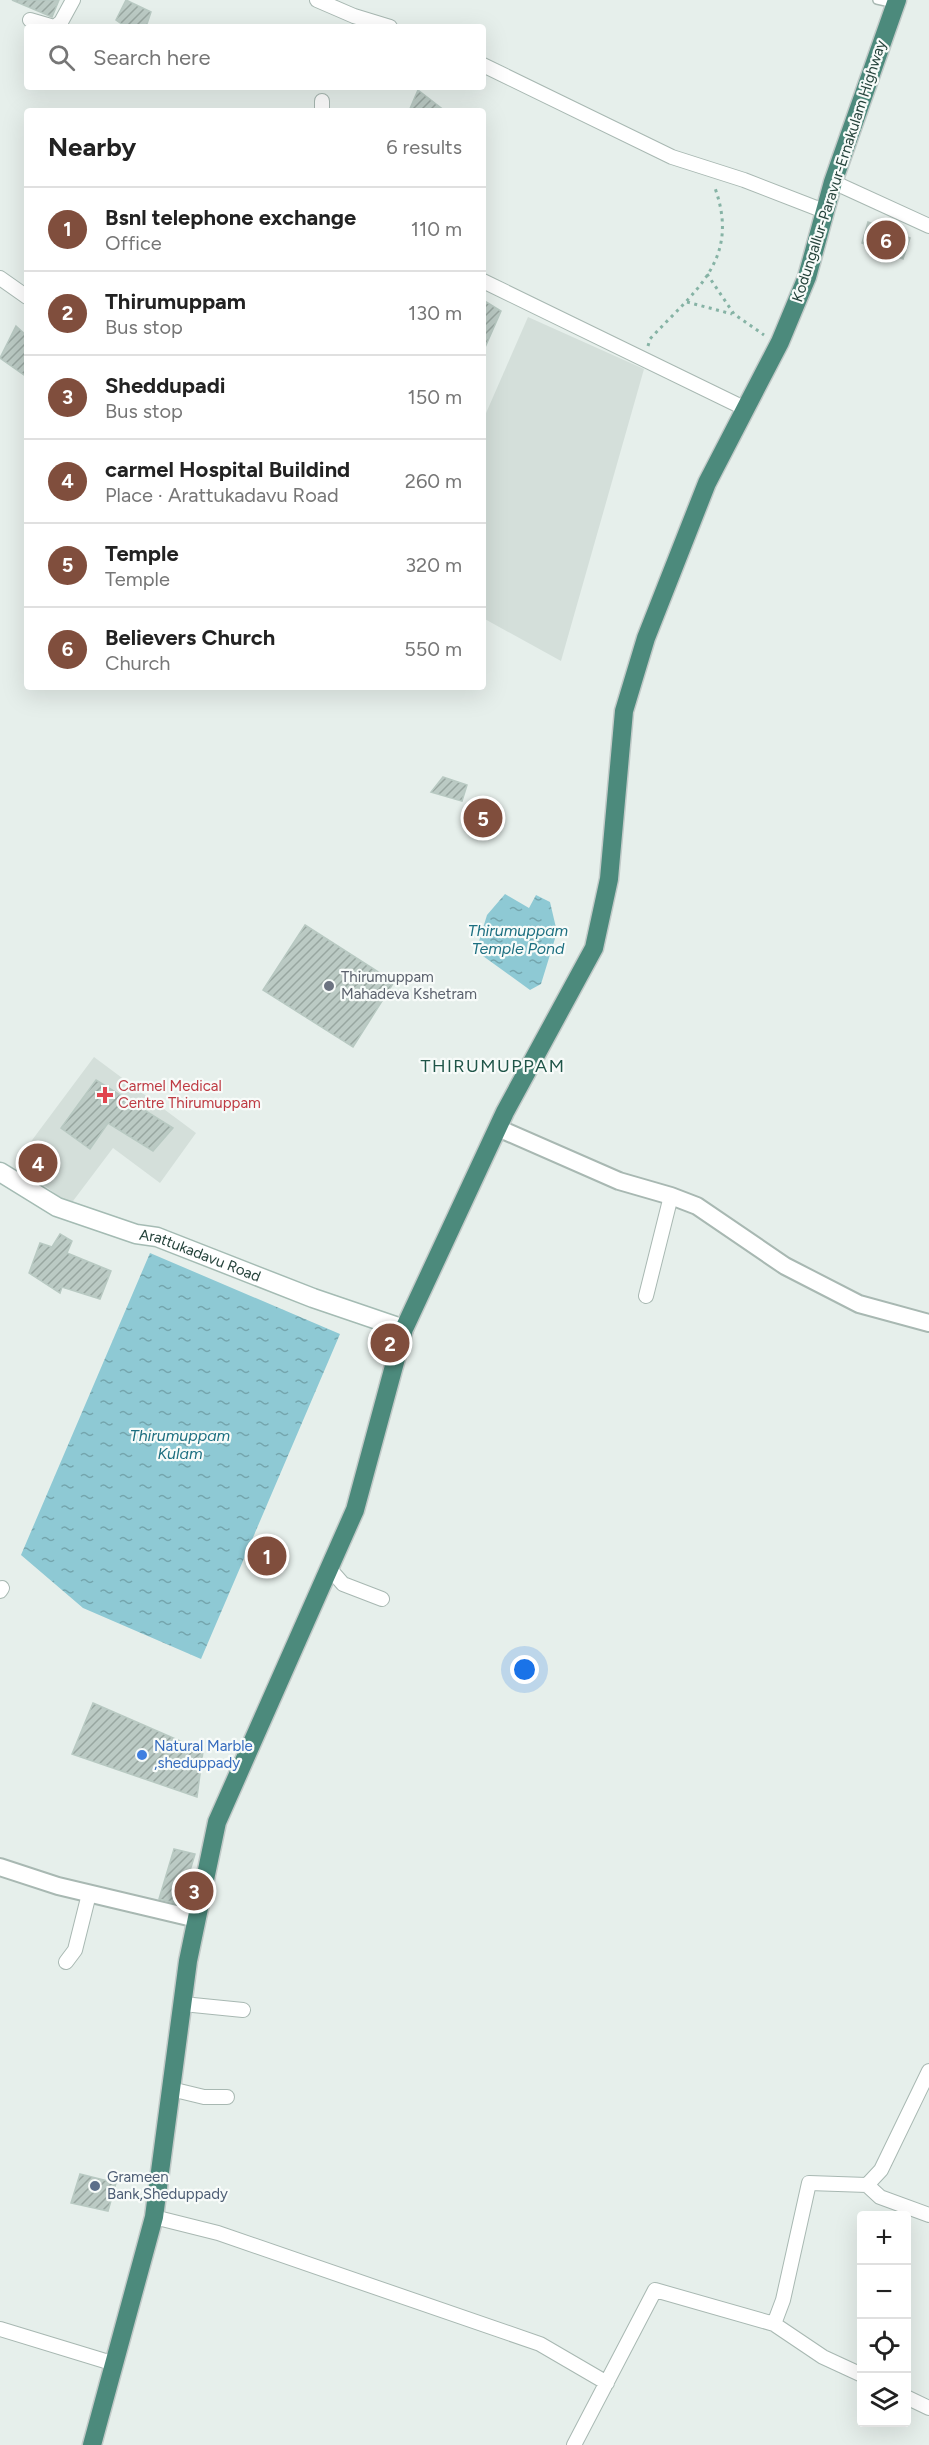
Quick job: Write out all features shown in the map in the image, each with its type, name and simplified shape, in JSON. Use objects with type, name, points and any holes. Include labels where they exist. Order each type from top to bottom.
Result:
[{"type":"highway","name":"Kodungallur-Paravur-Ernakulam Highway","points":[[92,2445],[116,2364],[154,2217],[183,2004],[197,1919],[217,1822],[355,1510],[404,1329],[498,1128],[594,948],[609,879],[624,711],[646,638],[707,483],[780,342],[807,277],[833,182],[896,2]]},
{"type":"main road","name":"Arattukadavu Road","points":[[0,1172],[57,1207],[136,1234],[157,1237],[313,1298],[404,1329]]},
{"type":"street","points":[[58,24],[73,0]]},
{"type":"street","points":[[317,0],[354,16],[380,24]]},
{"type":"street","points":[[30,20],[44,24]]},
{"type":"street","points":[[486,66],[662,152],[824,211]]},
{"type":"street","points":[[833,182],[929,226]]},
{"type":"street","points":[[0,278],[24,295]]},
{"type":"street","points":[[486,282],[746,409]]},
{"type":"street","points":[[498,1128],[619,1181],[697,1206],[785,1266],[859,1304],[929,1323]]},
{"type":"street","points":[[646,1296],[671,1196]]},
{"type":"street","points":[[329,1568],[344,1584],[382,1599]]},
{"type":"street","points":[[0,1867],[89,1894],[197,1919]]},
{"type":"street","points":[[66,1962],[75,1950],[89,1894]]},
{"type":"street","points":[[183,2004],[243,2010]]},
{"type":"street","points":[[867,2186],[881,2170],[929,2071]]},
{"type":"street","points":[[171,2089],[204,2097],[227,2097]]},
{"type":"street","points":[[774,2324],[783,2300],[810,2183],[867,2186],[880,2197],[929,2215]]},
{"type":"street","points":[[154,2217],[218,2233],[540,2344],[607,2383]]},
{"type":"street","points":[[574,2445],[655,2290],[774,2324],[823,2357],[857,2373]]},
{"type":"street","points":[[0,2329],[116,2364]]},
{"type":"street","points":[[911,2399],[929,2408]]},
{"type":"lane","points":[[876,0],[896,2]]},
{"type":"path","points":[[645,354],[650,339],[687,302],[716,261],[723,242],[724,223],[715,188],[716,171]]},
{"type":"path","points":[[707,274],[734,314]]},
{"type":"path","points":[[687,302],[734,314],[780,342]]},
{"type":"shaded area","points":[[528,317],[644,369],[561,661],[486,620],[486,413]]},
{"type":"shaded area","name":"Carmel Medical Centre Thirumuppam","points":[[94,1057],[196,1133],[160,1183],[113,1148],[70,1205],[15,1163]]},
{"type":"water","name":"Thirumuppam Temple Pond","points":[[505,894],[529,908],[536,895],[550,902],[557,932],[541,984],[530,990],[476,951],[487,915]]},
{"type":"water","name":"Thirumuppam Kulam","points":[[150,1253],[340,1334],[201,1659],[83,1608],[21,1555]]},
{"type":"building","points":[[12,0],[59,0],[52,17]]},
{"type":"building","points":[[126,0],[151,12],[147,24],[122,24],[116,20]]},
{"type":"building","points":[[418,90],[441,108],[410,108]]},
{"type":"building","points":[[868,222],[910,238],[903,259],[862,243]]},
{"type":"building","points":[[486,302],[501,311],[486,345]]},
{"type":"building","points":[[16,326],[24,333],[24,375],[0,358]]},
{"type":"building","points":[[443,777],[467,785],[462,801],[431,792]]},
{"type":"building","name":"Thirumuppam Mahadeva Kshetram","points":[[305,925],[394,982],[353,1047],[263,990]]},
{"type":"building","points":[[96,1080],[173,1128],[153,1151],[108,1123],[90,1149],[61,1128]]},
{"type":"building","points":[[33,1146],[55,1162],[43,1179],[21,1163]]},
{"type":"building","points":[[60,1234],[72,1241],[67,1253],[111,1271],[100,1299],[62,1287],[60,1293],[29,1273],[40,1243],[52,1247]]},
{"type":"building","points":[[93,1703],[203,1751],[197,1797],[72,1754]]},
{"type":"building","points":[[174,1849],[195,1854],[180,1904],[159,1899]]},
{"type":"building","points":[[80,2174],[116,2183],[108,2211],[71,2203]]},
{"type":"place","name":"Believers Church","points":[[886,240]]},
{"type":"place","name":"Temple","points":[[483,818]]},
{"type":"place","name":"Thirumuppam Mahadeva Kshetram","points":[[329,986]]},
{"type":"place","name":"Carmel Medical Centre Thirumuppam","points":[[105,1095]]},
{"type":"place","name":"carmel Hospital Buildind","points":[[38,1163]]},
{"type":"place","name":"Thirumuppam","points":[[390,1343]]},
{"type":"place","name":"Bsnl telephone exchange","points":[[267,1556]]},
{"type":"place","name":"Natural Marble ,sheduppady","points":[[142,1755]]},
{"type":"place","name":"Sheddupadi","points":[[194,1891]]},
{"type":"place","name":"Grameen Bank,Sheduppady","points":[[95,2186]]},
{"type":"district","name":"THIRUMUPPAM","points":[[493,1066]]}]
